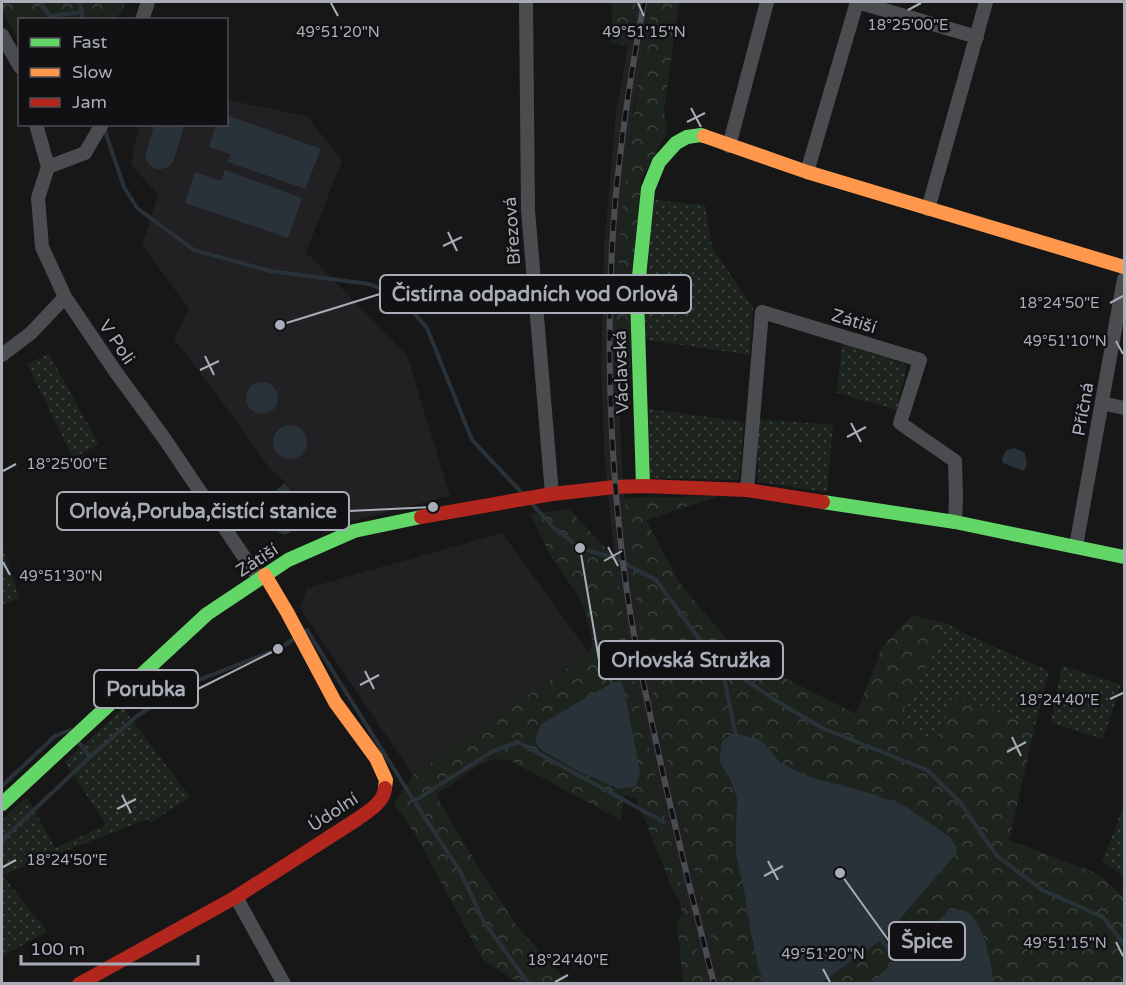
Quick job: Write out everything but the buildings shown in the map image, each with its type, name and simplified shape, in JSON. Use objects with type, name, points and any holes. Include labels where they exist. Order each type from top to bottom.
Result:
[{"type":"street","points":[[143,18],[148,2]]},
{"type":"street","name":"Březová","points":[[526,2],[528,210],[552,494]]},
{"type":"street","points":[[729,146],[767,2]]},
{"type":"street","points":[[807,172],[857,2],[977,37]]},
{"type":"street","points":[[928,209],[986,2]]},
{"type":"street","points":[[2,35],[18,63]]},
{"type":"street","points":[[37,126],[48,167],[85,153],[101,126]]},
{"type":"street","name":"Václavská","points":[[643,486],[637,296],[648,189],[659,162],[676,143],[687,136],[701,135],[807,172],[1125,267]]},
{"type":"street","name":"V Poli","points":[[48,167],[38,198],[42,247],[65,297],[262,577]]},
{"type":"street","name":"Příčná","points":[[1076,546],[1125,279]]},
{"type":"street","points":[[2,355],[31,333],[65,297]]},
{"type":"street","name":"Zátiší","points":[[747,490],[762,312],[920,360],[900,423],[955,461],[955,522]]},
{"type":"street","points":[[1102,403],[1125,408]]},
{"type":"street","name":"Zátiší","points":[[2,804],[207,614],[288,560],[354,531],[552,494],[643,486],[747,490],[955,522],[1125,557]]},
{"type":"street","name":"Údolní","points":[[79,984],[236,897],[356,820],[375,806],[385,795],[386,780],[376,758],[334,702],[287,612],[262,577]]},
{"type":"street","points":[[236,897],[284,984]]},
{"type":"shaded area","points":[[636,2],[653,2],[634,105],[625,185],[617,364],[623,482],[633,577],[645,655],[679,810],[722,983],[705,983],[638,701],[617,579],[607,487],[601,364],[604,248],[616,112]]},
{"type":"shaded area","points":[[228,100],[307,116],[342,161],[306,252],[407,355],[450,496],[351,521],[325,533],[286,483],[270,469],[174,339],[189,309],[142,245],[158,195],[131,164],[139,126],[228,126]]},
{"type":"shaded area","points":[[228,115],[321,149],[305,189],[228,162],[230,154],[209,147],[216,126],[228,126]]},
{"type":"shaded area","points":[[154,126],[184,126],[177,150],[168,167],[157,169],[152,167],[145,157]]},
{"type":"shaded area","points":[[225,170],[302,198],[288,238],[185,203],[195,172],[221,181]]},
{"type":"shaded area","points":[[262,382],[273,387],[278,398],[273,409],[262,414],[251,409],[246,398],[251,387]]},
{"type":"shaded area","points":[[290,425],[302,430],[307,442],[302,454],[290,459],[278,454],[273,442],[278,430]]},
{"type":"shaded area","points":[[1015,448],[1025,453],[1027,465],[1024,471],[1003,463],[1002,459],[1006,450]]},
{"type":"shaded area","points":[[285,483],[309,518],[305,524],[285,535],[272,525],[266,498]]},
{"type":"shaded area","points":[[502,533],[589,653],[413,775],[300,608],[307,588]]},
{"type":"shaded area","points":[[620,680],[623,685],[640,771],[636,786],[619,789],[578,771],[540,749],[535,740],[541,724]]},
{"type":"shaded area","points":[[734,733],[761,740],[780,762],[804,775],[873,794],[905,806],[950,837],[957,848],[956,854],[890,931],[822,983],[764,983],[758,967],[736,856],[737,799],[730,779],[719,761],[722,741]]},
{"type":"shaded area","points":[[953,910],[965,911],[979,925],[986,944],[994,983],[871,983],[918,942],[942,917]]},
{"type":"green space","points":[[2,2],[126,2],[121,13],[114,18],[18,18],[18,39],[2,11]]},
{"type":"green space","points":[[613,2],[636,2],[628,45],[611,44]]},
{"type":"green space","points":[[653,2],[679,2],[664,111],[667,133],[641,180],[632,291],[631,404],[619,407],[617,307],[622,216],[632,124]]},
{"type":"green space","points":[[646,199],[705,205],[712,247],[753,308],[750,355],[641,339]]},
{"type":"green space","points":[[842,343],[907,365],[897,410],[837,393]]},
{"type":"green space","points":[[49,354],[99,444],[73,458],[27,364]]},
{"type":"green space","points":[[643,408],[744,422],[739,480],[650,478]]},
{"type":"green space","points":[[758,419],[833,425],[827,492],[758,482]]},
{"type":"green space","points":[[720,496],[646,520],[679,582],[734,648],[794,683],[856,714],[882,647],[912,615],[948,624],[898,721],[937,742],[953,695],[1035,726],[1009,840],[1099,874],[1124,898],[1124,983],[994,983],[981,929],[975,920],[962,910],[953,910],[942,917],[918,942],[871,983],[822,983],[890,931],[923,893],[950,837],[905,806],[873,794],[804,775],[780,762],[761,740],[719,761],[730,779],[737,799],[736,856],[758,967],[764,983],[722,983],[668,765],[649,677],[636,600],[625,498]]},
{"type":"green space","points":[[569,509],[615,558],[638,701],[705,983],[683,983],[677,921],[682,915],[680,900],[672,888],[636,798],[624,795],[621,820],[507,759],[487,760],[437,794],[440,803],[486,879],[518,927],[566,980],[581,984],[519,983],[483,960],[415,834],[394,803],[413,775],[589,653],[593,642],[582,601],[552,558],[530,514]]},
{"type":"green space","points":[[2,544],[19,598],[2,605]]},
{"type":"green space","points":[[948,624],[1049,671],[1035,726],[953,695],[937,742],[898,721]]},
{"type":"green space","points":[[1062,665],[1121,685],[1103,739],[1051,723]]},
{"type":"green space","points":[[123,708],[190,797],[150,823],[148,819],[2,875],[2,820],[27,797],[55,848],[106,825],[65,762]]},
{"type":"green space","points":[[1124,806],[1124,877],[1102,861]]},
{"type":"green space","points":[[2,875],[47,931],[2,957]]},
{"type":"waterway","points":[[40,2],[50,16],[82,12]]},
{"type":"waterway","points":[[80,2],[83,18]]},
{"type":"waterway","points":[[104,128],[124,187],[137,208],[194,250],[270,271],[369,284],[399,296],[427,328],[472,440],[522,493]]},
{"type":"waterway","points":[[533,505],[553,527],[580,548],[615,558],[656,580],[711,655],[775,700],[822,728],[927,770],[959,801],[997,856],[1042,890],[1103,917],[1124,944]]},
{"type":"waterway","points":[[305,631],[307,630],[460,871],[484,922],[529,984]]},
{"type":"waterway","points":[[2,840],[137,716],[181,687],[278,649],[294,639]]},
{"type":"waterway","points":[[721,664],[736,736]]},
{"type":"waterway","points":[[2,786],[55,736],[70,730]]},
{"type":"waterway","points":[[78,741],[90,757]]},
{"type":"waterway","points":[[414,801],[493,751],[518,742],[664,822]]},
{"type":"waterway","points":[[880,937],[898,962]]},
{"type":"railway","points":[[644,2],[624,125],[614,218],[610,290],[613,455],[625,578],[637,652],[669,800],[714,984]]},
{"type":"traffic: fast","points":[[643,486],[637,296],[648,189],[659,162],[676,143],[687,137],[704,136]]},
{"type":"traffic: fast","points":[[823,502],[955,522],[1124,557]]},
{"type":"traffic: fast","points":[[2,804],[207,614],[288,560],[354,531],[421,517]]},
{"type":"traffic: slow","points":[[704,136],[807,172],[1124,267]]},
{"type":"traffic: slow","points":[[265,575],[335,702],[376,758],[386,780],[385,788]]},
{"type":"traffic: jam","points":[[421,517],[552,494],[615,487],[747,490],[823,502]]},
{"type":"traffic: jam","points":[[79,984],[236,897],[370,810],[382,798],[385,788]]},
{"type":"place","name":"Čistírna odpadních vod Orlová","points":[[280,325]]},
{"type":"place","name":"Orlová,Poruba,čistící stanice","points":[[433,507]]},
{"type":"place","name":"Orlovská Stružka","points":[[580,548]]},
{"type":"place","name":"Porubka","points":[[278,649]]},
{"type":"place","name":"Špice","points":[[840,873]]}]
